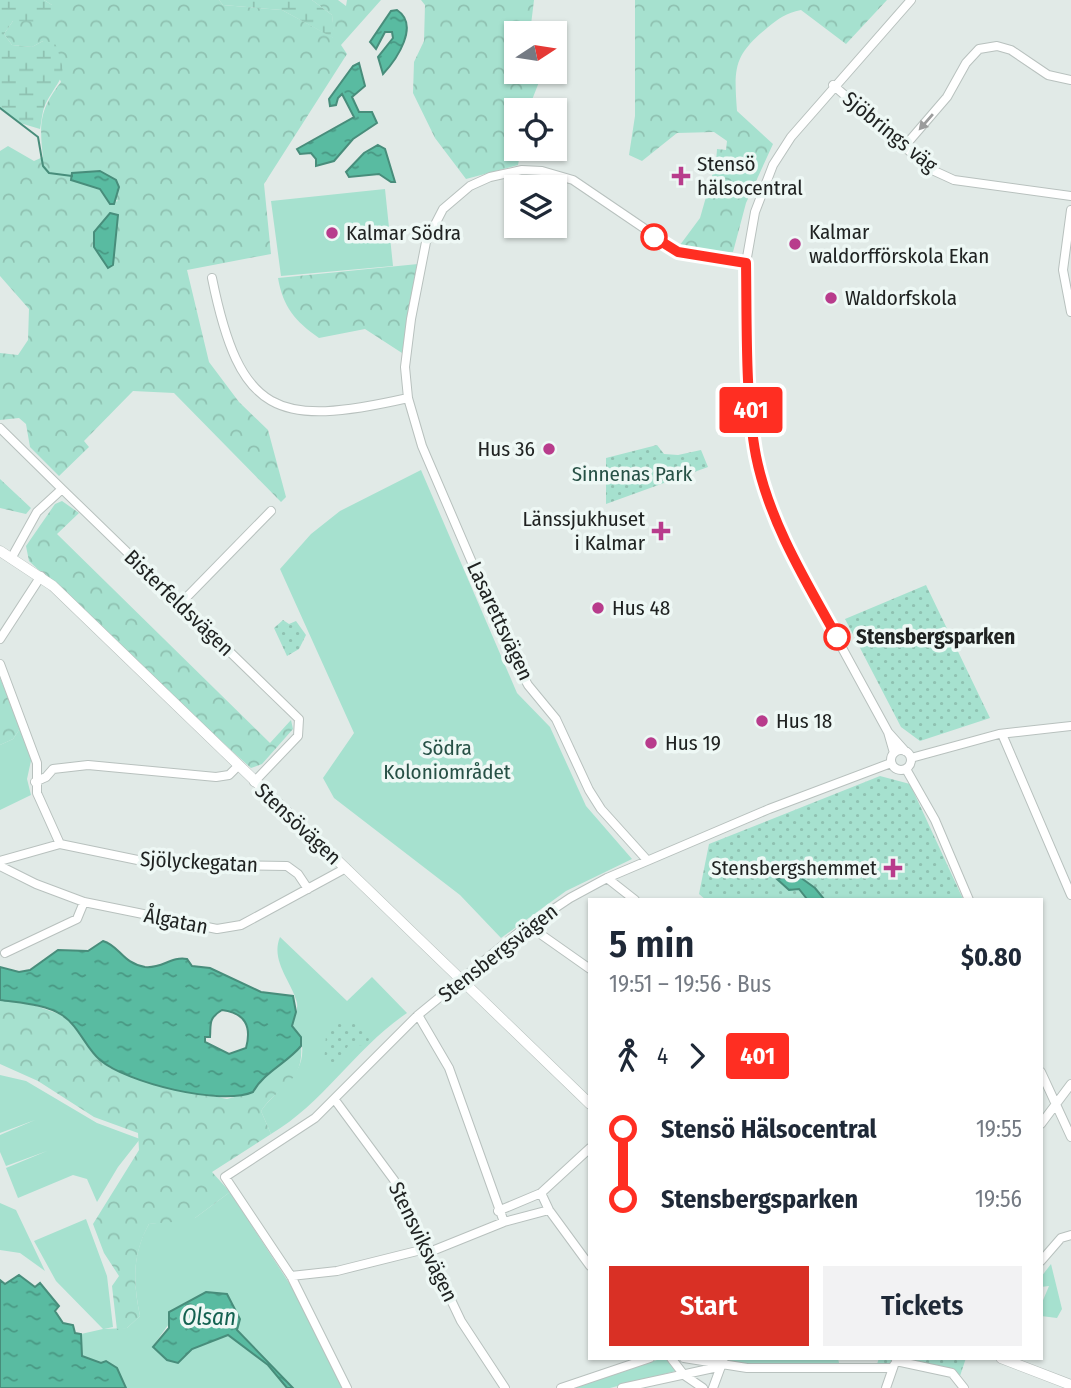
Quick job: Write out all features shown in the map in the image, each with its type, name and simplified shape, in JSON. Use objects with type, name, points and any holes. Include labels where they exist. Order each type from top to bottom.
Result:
[{"type":"street","points":[[906,769],[897,770],[891,763],[894,752],[888,732],[806,582],[780,530],[766,491],[756,456],[752,417],[746,263],[755,212],[774,165],[791,137],[833,85],[911,0]]},
{"type":"street","points":[[904,147],[947,97],[972,54],[988,46],[1011,50],[1048,75],[1071,80]]},
{"type":"street","name":"Sjöbrings väg","points":[[833,85],[930,169],[954,180],[1071,197]]},
{"type":"street","name":"Lasarettsvägen","points":[[647,860],[601,809],[589,790],[556,719],[522,674],[422,446],[408,398],[405,367],[411,319],[426,242],[443,209],[470,186],[490,177],[522,170],[559,174],[592,192],[678,252],[746,263]]},
{"type":"street","points":[[1071,210],[1063,270],[1071,312]]},
{"type":"street","points":[[212,278],[232,355],[248,381],[267,398],[286,409],[315,414],[349,411],[408,398]]},
{"type":"street","name":"Bisterfeldsvägen","points":[[0,428],[299,719],[298,736],[254,782]]},
{"type":"street","points":[[12,556],[37,512],[62,489]]},
{"type":"street","points":[[181,603],[271,511]]},
{"type":"street","name":"Stensövägen","points":[[0,551],[41,576],[588,1102]]},
{"type":"street","points":[[0,639],[41,576]]},
{"type":"street","points":[[0,664],[37,763],[34,782],[37,793],[60,844]]},
{"type":"street","points":[[894,752],[908,754],[1002,734],[1071,726]]},
{"type":"street","points":[[888,732],[908,754],[906,769],[934,820],[968,898]]},
{"type":"street","points":[[1002,734],[1071,895]]},
{"type":"street","points":[[37,763],[53,769],[88,765],[216,777],[229,775],[237,767]]},
{"type":"street","name":"Stensbergsvägen","points":[[290,1276],[225,1177],[315,1118],[418,1016],[461,980],[530,926],[607,878],[769,808],[891,763]]},
{"type":"street","points":[[34,782],[46,777],[53,769]]},
{"type":"street","name":"Sjölyckegatan","points":[[0,864],[60,844],[157,864],[287,866],[298,874],[308,889]]},
{"type":"street","name":"Ålgatan","points":[[0,864],[45,888],[84,902],[204,928],[229,929],[346,868]]},
{"type":"street","points":[[607,878],[632,898]]},
{"type":"street","points":[[5,953],[77,919],[84,902]]},
{"type":"street","points":[[530,926],[588,968]]},
{"type":"street","points":[[418,1016],[449,1068],[504,1222]]},
{"type":"street","points":[[1043,1076],[1071,1137]]},
{"type":"street","points":[[1043,1121],[1071,1084]]},
{"type":"street","name":"Stensviksvägen","points":[[335,1100],[394,1180],[461,1321],[505,1388]]},
{"type":"street","points":[[498,1211],[541,1193],[588,1149]]},
{"type":"street","points":[[541,1193],[549,1210],[588,1263]]},
{"type":"street","points":[[347,1388],[290,1276],[337,1271],[426,1251],[504,1222],[549,1210]]},
{"type":"street","points":[[1043,1259],[1061,1238],[1071,1235]]},
{"type":"street","points":[[673,1360],[684,1375],[703,1388]]},
{"type":"street","points":[[704,1360],[895,1362],[952,1373],[964,1388]]},
{"type":"street","points":[[1006,1360],[1071,1385]]},
{"type":"street","points":[[561,1388],[631,1361]]},
{"type":"street","points":[[622,1388],[684,1375],[723,1362]]},
{"type":"street","points":[[713,1388],[723,1362]]},
{"type":"street","points":[[886,1388],[895,1362]]},
{"type":"green space","points":[[0,0],[44,0],[52,5],[52,13],[45,22],[13,21],[4,34],[12,45],[32,47],[43,41],[55,43],[62,74],[45,104],[40,129],[20,123],[0,108]]},
{"type":"green space","points":[[44,0],[219,0],[223,5],[282,10],[334,38],[332,15],[312,0],[338,0],[346,6],[347,0],[381,0],[341,45],[347,54],[264,184],[271,254],[187,270],[209,362],[239,402],[268,430],[286,497],[281,502],[174,393],[133,391],[84,441],[89,447],[59,476],[30,447],[26,424],[19,418],[0,420],[0,353],[18,355],[28,340],[29,309],[0,276],[0,151],[8,146],[34,161],[43,157],[41,125],[49,100],[61,82],[43,41],[32,47],[12,45],[4,34],[13,21],[52,5]],"holes":[[[72,173],[85,173],[118,201],[110,203],[100,189],[71,180]]]},
{"type":"green space","points":[[219,0],[312,0],[332,15],[335,39],[282,10],[223,5]]},
{"type":"green space","points":[[421,0],[534,0],[531,21],[504,21],[504,84],[538,84],[533,98],[504,98],[504,161],[519,161],[518,165],[466,179],[435,138],[413,93],[414,62],[424,41],[425,5]]},
{"type":"green space","points":[[635,0],[887,0],[846,44],[801,10],[775,21],[742,55],[736,73],[737,111],[773,144],[746,203],[733,252],[707,252],[680,245],[700,218],[716,162],[717,149],[726,150],[727,141],[714,132],[677,133],[642,161],[629,155],[635,116]]},
{"type":"green space","name":"Kalmar Södra","points":[[385,189],[393,266],[281,276],[271,201]]},
{"type":"green space","points":[[418,264],[402,353],[365,329],[319,338],[291,312],[283,297],[278,278]]},
{"type":"green space","name":"Sinnenas Park","points":[[657,445],[664,454],[678,455],[701,450],[708,467],[606,504],[606,458]]},
{"type":"green space","name":"Södra Koloniområdet","points":[[421,470],[517,693],[550,727],[586,806],[632,859],[566,891],[501,938],[460,895],[334,798],[323,778],[354,733],[280,569],[311,534],[340,511]]},
{"type":"green space","points":[[0,479],[31,508],[26,514],[0,508]]},
{"type":"green space","points":[[62,501],[79,513],[57,534],[270,743],[291,720],[293,729],[262,764],[251,768],[29,561],[26,546],[55,504]]},
{"type":"green space","points":[[926,585],[990,718],[920,741],[901,727],[845,619]]},
{"type":"green space","points":[[283,620],[289,624],[296,621],[306,635],[299,649],[287,656],[274,628]]},
{"type":"green space","points":[[0,678],[21,727],[13,739],[0,745]]},
{"type":"green space","points":[[21,727],[32,756],[27,779],[31,795],[0,810],[0,745],[13,739]]},
{"type":"green space","points":[[880,776],[910,784],[963,898],[704,898],[699,894],[709,844]]},
{"type":"green space","points":[[280,937],[347,1001],[372,977],[407,1013],[372,1042],[307,1107],[271,1134],[261,1111],[296,1072],[302,1052],[300,1038],[292,1026],[297,1003],[278,954]]},
{"type":"green space","points":[[0,1000],[33,1005],[62,1015],[74,1025],[92,1053],[110,1068],[151,1084],[227,1099],[253,1092],[263,1079],[301,1046],[299,1068],[289,1083],[261,1111],[271,1134],[212,1172],[230,1192],[195,1218],[187,1229],[173,1222],[149,1224],[137,1258],[136,1292],[140,1316],[127,1328],[117,1330],[112,1286],[119,1276],[104,1253],[93,1224],[139,1150],[138,1133],[94,1117],[38,1081],[0,1064]]},
{"type":"green space","points":[[346,1021],[366,1028],[369,1040],[364,1045],[348,1046],[336,1064],[324,1065],[326,1034],[330,1023]]},
{"type":"green space","points":[[0,1075],[26,1081],[97,1123],[140,1139],[118,1167],[97,1202],[87,1179],[73,1175],[18,1198],[6,1168],[47,1151],[6,1166],[0,1152],[0,1135],[35,1120],[0,1133]]},
{"type":"green space","points":[[230,1192],[306,1309],[343,1388],[293,1388],[237,1329],[240,1318],[227,1294],[171,1321],[153,1346],[178,1362],[192,1349],[228,1335],[268,1365],[287,1388],[126,1388],[117,1368],[82,1356],[81,1334],[103,1329],[56,1281],[34,1241],[86,1219],[107,1276],[113,1327],[104,1329],[127,1328],[140,1316],[135,1268],[139,1246],[149,1224],[195,1218]]},
{"type":"green space","points":[[0,1203],[16,1210],[45,1271],[20,1253],[0,1250]]},
{"type":"green space","points":[[1051,1264],[1062,1309],[1057,1318],[1043,1316],[1043,1300],[1049,1286],[1043,1287],[1043,1274]]},
{"type":"green space","points":[[657,1360],[667,1360],[676,1371],[610,1388],[572,1388]]},
{"type":"green space","points":[[730,1360],[838,1360],[839,1363],[730,1364]]},
{"type":"green space","points":[[878,1360],[965,1360],[959,1379],[897,1361],[892,1368],[876,1367]]},
{"type":"water","points":[[397,10],[404,16],[406,33],[400,51],[383,74],[378,57],[393,38],[392,32],[385,32],[376,49],[370,42],[391,11]]},
{"type":"water","points":[[359,63],[365,86],[352,97],[359,112],[372,112],[377,123],[353,139],[334,161],[316,166],[316,159],[311,153],[300,154],[297,149],[354,117],[342,94],[336,105],[330,106],[329,99],[353,66]]},
{"type":"water","points":[[378,145],[385,149],[395,182],[379,174],[349,177],[346,172],[364,153]]},
{"type":"water","points":[[100,171],[116,180],[119,187],[114,204],[110,204],[100,189],[71,180],[72,173]]},
{"type":"water","points":[[110,213],[118,215],[113,265],[108,268],[94,247],[94,232]]},
{"type":"water","points":[[797,875],[815,888],[823,898],[806,898],[799,889],[789,890],[777,879]]},
{"type":"water","points":[[103,941],[131,962],[145,967],[187,959],[192,966],[210,968],[261,992],[293,996],[296,1012],[292,1026],[301,1037],[301,1046],[263,1079],[253,1092],[238,1096],[198,1094],[152,1084],[113,1069],[100,1060],[62,1015],[32,1004],[0,1000],[0,967],[19,972],[30,970],[58,950],[88,951]],"holes":[[[222,1010],[245,1022],[248,1040],[246,1048],[229,1054],[205,1042],[205,1037],[210,1037],[214,1016]]]},
{"type":"water","points":[[19,1275],[35,1287],[40,1283],[59,1306],[55,1311],[63,1323],[73,1325],[75,1333],[81,1334],[82,1356],[101,1363],[106,1361],[117,1368],[126,1388],[0,1388],[0,1280],[5,1284]]},
{"type":"water","name":"Olsan","points":[[206,1292],[227,1294],[240,1319],[237,1330],[293,1388],[287,1388],[268,1365],[228,1335],[192,1349],[178,1363],[167,1360],[153,1347],[169,1328],[169,1312]]},
{"type":"waterway","points":[[0,108],[38,137],[43,166],[49,173],[72,176]]},
{"type":"bus line","name":"401","points":[[654,237],[678,252],[746,263],[756,456],[780,530],[837,637]]},
{"type":"place","name":"Stensö hälsocentral","points":[[681,176]]},
{"type":"place","name":"Kalmar Södra","points":[[332,233]]},
{"type":"place","name":"Kalmar waldorfförskola Ekan","points":[[795,244]]},
{"type":"place","name":"Waldorfskola","points":[[831,298]]},
{"type":"place","name":"Hus 36","points":[[549,449]]},
{"type":"place","name":"Länssjukhuset i Kalmar","points":[[661,531]]},
{"type":"place","name":"Hus 48","points":[[598,608]]},
{"type":"place","name":"Stensbergsparken","points":[[837,637]]},
{"type":"place","name":"Hus 18","points":[[762,721]]},
{"type":"place","name":"Hus 19","points":[[651,743]]},
{"type":"place","name":"Stensbergshemmet","points":[[893,868]]}]
